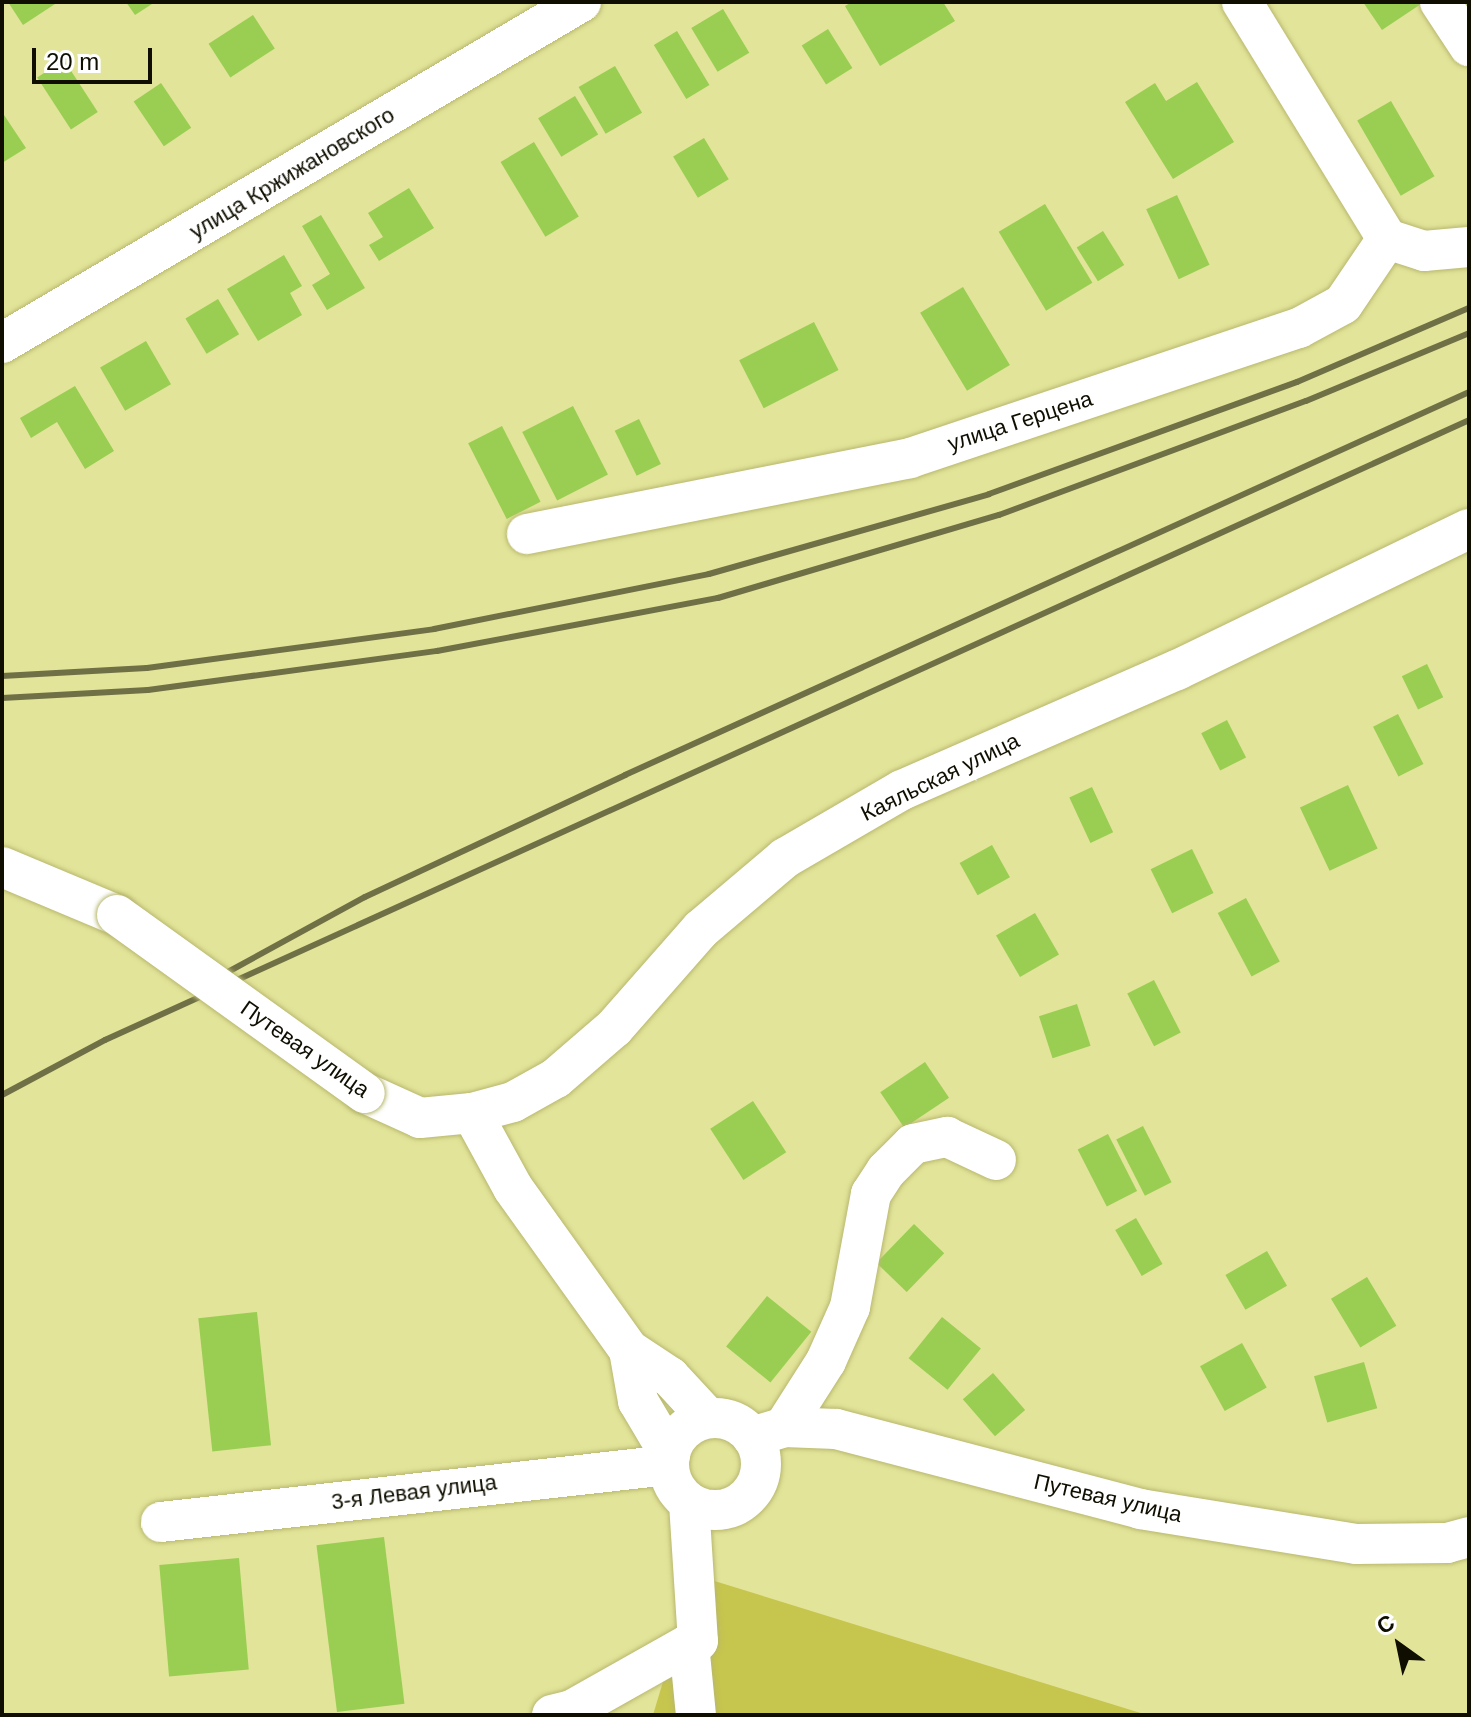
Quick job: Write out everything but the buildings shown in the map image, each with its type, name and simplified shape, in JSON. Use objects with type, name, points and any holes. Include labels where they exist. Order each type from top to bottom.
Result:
[{"type":"street","name":"улица Кржижановского","points":[[2,343],[581,2]]},
{"type":"street","points":[[1242,2],[1387,239],[1424,251],[1469,247]]},
{"type":"street","points":[[1440,2],[1469,46]]},
{"type":"street","name":"улица Герцена","points":[[527,534],[910,458],[1299,328],[1343,304],[1387,239]]},
{"type":"street","name":"Каяльская улица","points":[[472,1113],[513,1102],[556,1078],[614,1028],[701,929],[785,858],[902,790],[1177,670],[1469,529]]},
{"type":"street","name":"Путевая улица","points":[[2,867],[117,915],[365,1093],[420,1118],[472,1113],[513,1188],[629,1350],[670,1377],[708,1418],[730,1420],[768,1432],[836,1429],[1140,1509],[1341,1542],[1447,1543],[1469,1537]]},
{"type":"street","points":[[552,1715],[572,1710],[698,1641],[689,1503],[711,1510],[733,1507],[750,1494],[760,1474],[760,1451],[768,1432],[826,1361],[850,1307],[871,1194],[886,1171],[913,1144],[947,1137],[996,1160]]},
{"type":"street","name":"Путевая улица","points":[[629,1350],[638,1401],[669,1460],[674,1487],[689,1503]]},
{"type":"street","points":[[669,1460],[687,1427],[708,1418]]},
{"type":"street","name":"3-я Левая улица","points":[[161,1522],[669,1460]]},
{"type":"street","points":[[689,1644],[696,1715]]},
{"type":"shaded area","points":[[695,1575],[1147,1715],[653,1715]]},
{"type":"railway","points":[[2,676],[147,668],[434,629],[709,574],[989,494],[1297,382],[1469,308]]},
{"type":"railway","points":[[2,698],[148,690],[437,651],[718,598],[999,515],[1306,401],[1469,333]]},
{"type":"railway","points":[[226,973],[365,897],[625,775],[1469,392]]},
{"type":"railway","points":[[2,1095],[105,1040],[1469,420]]}]
